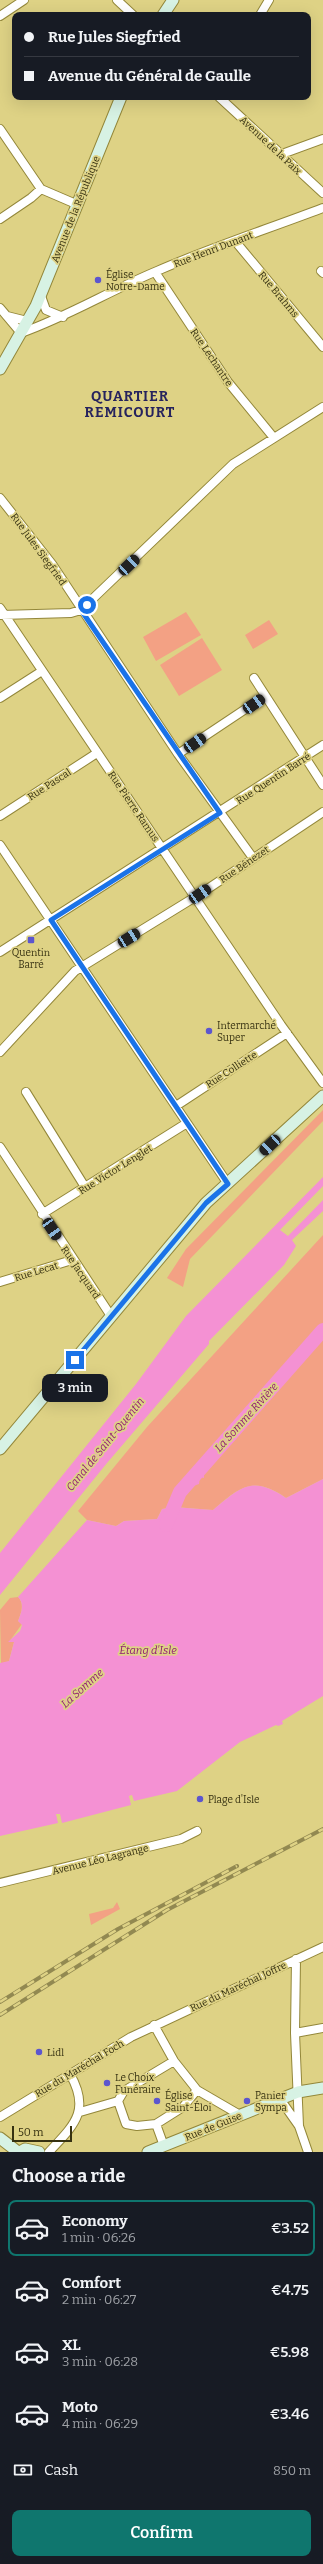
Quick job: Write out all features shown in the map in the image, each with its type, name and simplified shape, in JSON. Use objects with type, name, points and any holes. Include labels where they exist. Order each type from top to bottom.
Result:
[{"type":"street","points":[[0,16],[24,0]]},
{"type":"street","points":[[117,0],[130,12]]},
{"type":"street","points":[[165,12],[172,0]]},
{"type":"street","points":[[262,12],[269,0]]},
{"type":"street","name":"Avenue de la République","points":[[0,369],[22,333],[41,296],[76,204],[120,100]]},
{"type":"street","name":"Avenue de la Paix","points":[[222,100],[323,193]]},
{"type":"street","points":[[1,132],[41,189],[76,204]]},
{"type":"street","points":[[282,154],[323,139]]},
{"type":"street","points":[[0,220],[41,189]]},
{"type":"street","name":"Rue Henri Dunant","points":[[22,333],[63,317],[155,272],[323,208]]},
{"type":"street","name":"Rue Brahms","points":[[235,241],[323,347]]},
{"type":"street","name":"Rue Lechantre","points":[[155,272],[228,382],[274,438]]},
{"type":"street","points":[[41,296],[46,310],[63,317]]},
{"type":"street","points":[[0,308],[3,316],[22,333]]},
{"type":"street","points":[[3,316],[27,321]]},
{"type":"street","points":[[2,612],[71,613],[81,610],[175,522],[216,479],[233,464],[323,407]]},
{"type":"street","name":"Rue Jules Siegfried","points":[[0,498],[52,564],[81,610],[178,754],[252,858]]},
{"type":"street","name":"Rue Pierre Ramus","points":[[2,612],[287,1033],[323,1083]]},
{"type":"street","points":[[0,698],[42,671]]},
{"type":"street","points":[[254,678],[323,785]]},
{"type":"street","points":[[178,754],[265,696]]},
{"type":"street","name":"Rue Quentin Barré","points":[[0,952],[220,813],[323,745]]},
{"type":"street","name":"Rue Pascal","points":[[0,816],[98,752]]},
{"type":"street","name":"Rue Bénezet","points":[[0,1052],[75,971],[195,897],[323,812]]},
{"type":"street","points":[[0,845],[51,920],[81,968],[188,1123],[228,1184]]},
{"type":"street","name":"Rue Colliette","points":[[176,1106],[287,1033]]},
{"type":"street","points":[[26,1092],[85,1187]]},
{"type":"street","points":[[0,1450],[206,1203],[323,1096]]},
{"type":"street","name":"Rue Victor Lenglet","points":[[42,1214],[188,1123]]},
{"type":"street","name":"Rue Jacquard","points":[[0,1147],[3,1159],[111,1316]]},
{"type":"street","name":"Rue Lecat","points":[[0,1282],[72,1260]]},
{"type":"street","name":"Avenue Léo Lagrange","points":[[0,1883],[181,1839],[197,1831]]},
{"type":"street","name":"Rue du Maréchal Joffre","points":[[154,2026],[323,1947]]},
{"type":"street","points":[[296,1959],[295,2033],[299,2126]]},
{"type":"street","points":[[154,2026],[174,2061],[196,2090],[240,2115]]},
{"type":"street","name":"Rue du Maréchal Foch","points":[[3,2115],[131,2037],[154,2026]]},
{"type":"street","points":[[295,2033],[323,2028]]},
{"type":"street","points":[[80,2112],[118,2102],[124,2091],[174,2061]]},
{"type":"street","points":[[49,2152],[76,2121],[80,2112],[80,2099],[70,2074]]},
{"type":"street","name":"Rue de Guise","points":[[148,2152],[298,2092],[323,2088]]},
{"type":"street","points":[[118,2102],[126,2124],[137,2126],[156,2124],[183,2107],[196,2090]]},
{"type":"street","points":[[280,2100],[299,2126],[308,2152]]},
{"type":"street","points":[[156,2124],[164,2146]]},
{"type":"street","points":[[2,2140],[19,2152],[25,2149],[39,2152]]},
{"type":"shaded area","points":[[186,612],[201,635],[156,661],[143,637]]},
{"type":"shaded area","points":[[269,620],[278,634],[253,649],[245,635]]},
{"type":"shaded area","points":[[202,638],[222,670],[179,696],[160,665]]},
{"type":"shaded area","points":[[323,1110],[323,1121],[190,1259],[183,1287],[167,1278],[186,1249]]},
{"type":"shaded area","points":[[323,1235],[323,1479],[286,1498],[264,1487],[256,1486],[239,1490],[213,1510],[174,1507],[162,1509],[157,1519],[124,1521],[116,1526],[87,1520],[78,1511],[147,1427]]},
{"type":"shaded area","points":[[18,1597],[22,1606],[18,1621],[22,1624],[9,1642],[14,1642],[9,1661],[1,1664],[0,1610],[10,1598]]},
{"type":"shaded area","points":[[117,1902],[120,1909],[91,1925],[89,1914],[113,1908]]},
{"type":"water","name":"Canal de Saint-Quentin","points":[[323,1177],[323,1186],[280,1230],[288,1236],[323,1200],[323,1211],[292,1240],[296,1246],[284,1265],[209,1341],[209,1344],[107,1463],[0,1595],[0,1553],[136,1384],[186,1316]]},
{"type":"water","points":[[204,1466],[204,1478],[200,1477],[199,1484],[179,1491],[182,1482],[190,1477],[190,1474],[198,1473]]},
{"type":"water","name":"Étang d'Isle","points":[[323,1479],[323,1696],[282,1721],[283,1724],[278,1726],[276,1725],[240,1742],[177,1791],[134,1801],[132,1795],[129,1796],[131,1805],[62,1823],[60,1814],[56,1814],[58,1823],[0,1836],[0,1663],[9,1661],[14,1642],[8,1642],[20,1631],[22,1625],[18,1621],[22,1606],[18,1597],[87,1520],[116,1526],[124,1521],[157,1519],[162,1509],[174,1507],[213,1510],[239,1490],[255,1486],[264,1487],[286,1498]]},
{"type":"waterway","name":"La Somme Rivière","points":[[166,1525],[180,1492],[323,1330]]},
{"type":"railway","points":[[0,2015],[167,1910],[323,1829]]},
{"type":"railway","points":[[0,2002],[118,1929],[237,1866]]},
{"type":"place","name":"Église Notre-Dame","points":[[98,280]]},
{"type":"place","name":"Quentin Barré","points":[[31,940]]},
{"type":"place","name":"Intermarché Super","points":[[209,1031]]},
{"type":"place","name":"Plage d'Isle","points":[[200,1799]]},
{"type":"place","name":"Lidl","points":[[39,2052]]},
{"type":"place","name":"Le Choix Funéraire","points":[[107,2083]]},
{"type":"place","name":"Église Saint-Éloi","points":[[157,2101]]},
{"type":"place","name":"Panier Sympa","points":[[247,2101]]},
{"type":"district","name":"QUARTIER REMICOURT","points":[[130,404]]},
{"type":"route","points":[[75,1360],[185,1227],[206,1203],[228,1184],[167,1092],[75,959],[51,920],[58,914],[220,813],[178,754],[81,610],[87,605]]},
{"type":"water label","name":"La Somme","points":[[82,1688]]}]
